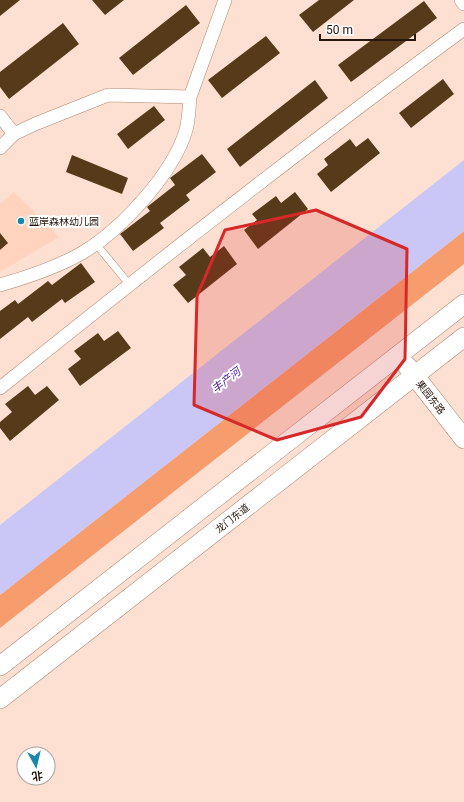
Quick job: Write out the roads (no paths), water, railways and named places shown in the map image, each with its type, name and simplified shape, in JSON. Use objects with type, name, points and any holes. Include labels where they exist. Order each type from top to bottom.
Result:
[{"type":"main road","points":[[0,666],[464,304]]},
{"type":"main road","name":"龙门东道","points":[[0,699],[464,337]]},
{"type":"main road","name":"果园东路","points":[[401,354],[464,439]]},
{"type":"main road","name":"果园东路","points":[[417,374],[464,427]]},
{"type":"street","points":[[0,285],[35,275],[81,254],[96,244],[135,210],[169,168],[186,130],[190,97],[225,0]]},
{"type":"street","points":[[461,0],[464,4]]},
{"type":"street","points":[[0,388],[129,284],[352,111],[464,29]]},
{"type":"street","points":[[0,148],[14,134],[34,124],[108,96],[190,97]]},
{"type":"street","points":[[0,116],[14,134]]},
{"type":"lane","points":[[96,244],[129,284]]},
{"type":"water","name":"丰产河","points":[[464,160],[464,231],[0,595],[0,525]]},
{"type":"place","name":"蓝岸森林幼儿园","points":[[21,221]]}]
